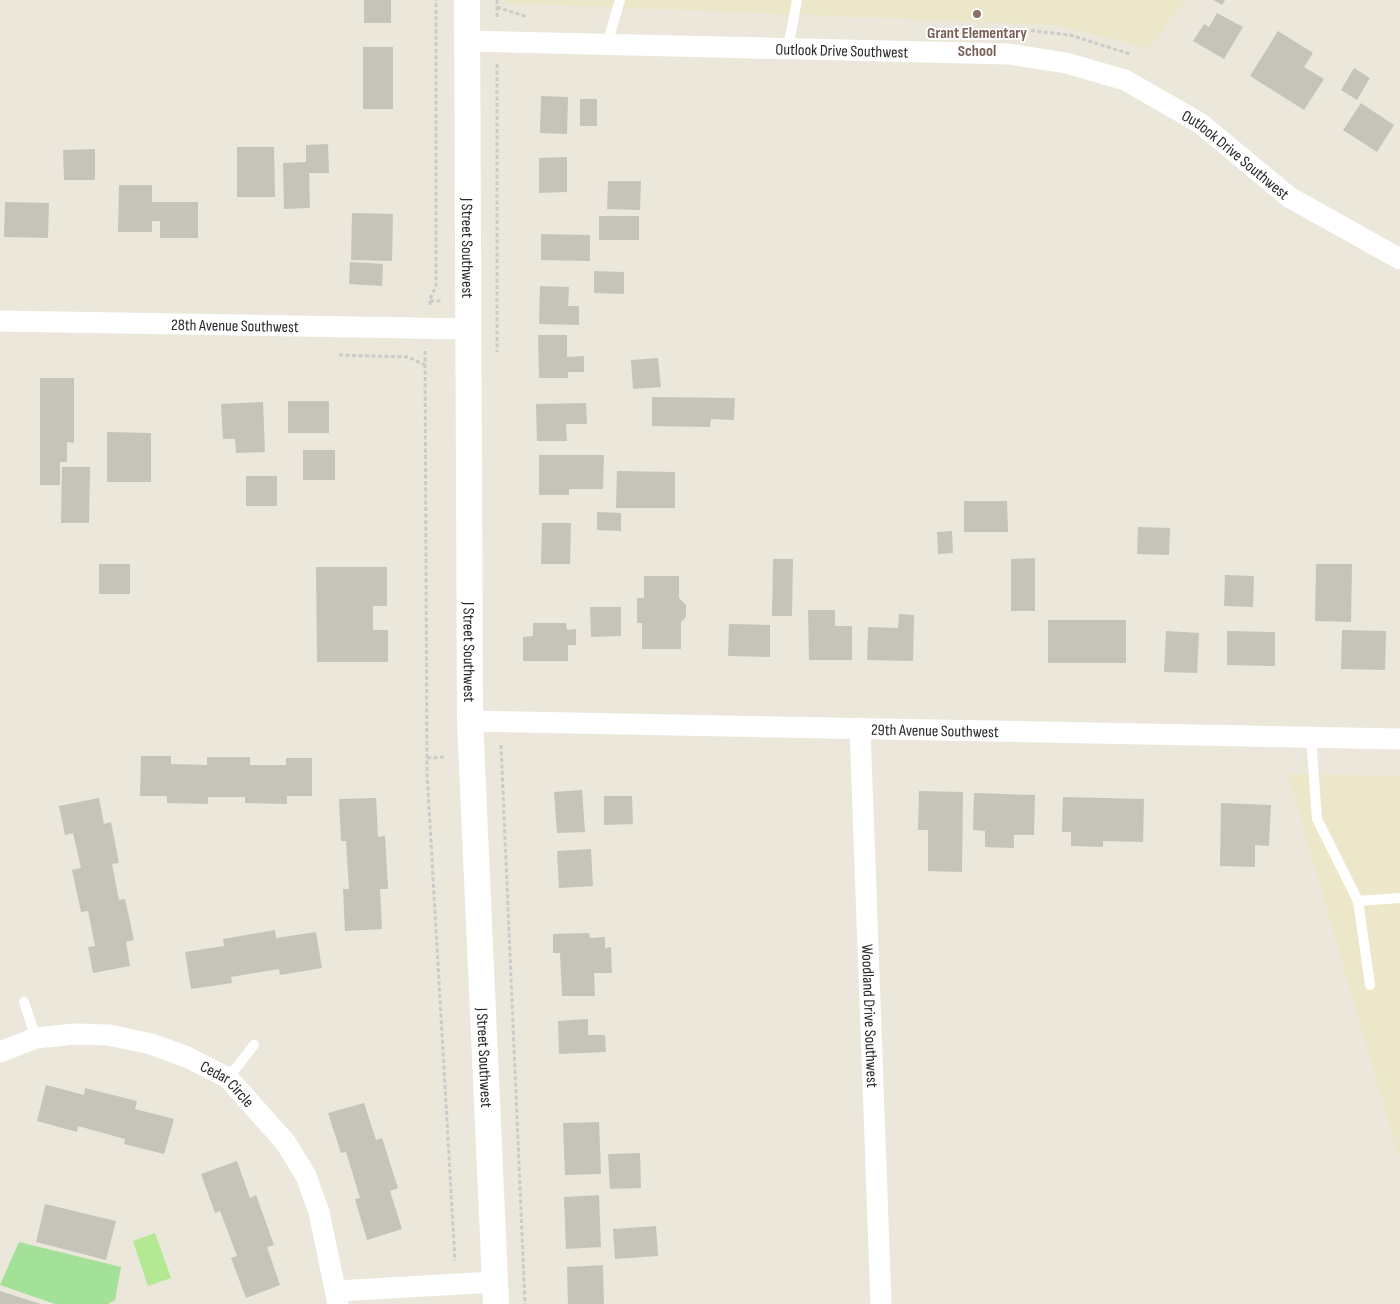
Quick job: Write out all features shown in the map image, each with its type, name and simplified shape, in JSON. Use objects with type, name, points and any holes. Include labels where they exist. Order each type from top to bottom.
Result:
[{"type":"street","name":"J Street Southwest","points":[[467,0],[470,721],[495,1293]]},
{"type":"street","name":"Outlook Drive Southwest","points":[[467,40],[1009,54],[1066,63],[1125,80],[1200,122],[1290,197],[1400,259]]},
{"type":"street","name":"28th Avenue Southwest","points":[[0,321],[469,329]]},
{"type":"street","name":"29th Avenue Southwest","points":[[470,721],[1400,739]]},
{"type":"street","name":"Woodland Drive Southwest","points":[[860,728],[881,1304]]},
{"type":"street","name":"Cedar Circle","points":[[0,1052],[36,1038],[75,1034],[109,1035],[143,1042],[187,1057],[228,1078],[286,1143],[306,1176],[319,1212],[337,1298],[495,1293]]},
{"type":"lane","points":[[607,44],[620,0]]},
{"type":"lane","points":[[788,48],[797,0]]},
{"type":"lane","points":[[1312,737],[1317,820],[1358,901],[1370,985]]},
{"type":"lane","points":[[1358,901],[1400,898]]},
{"type":"lane","points":[[24,1002],[36,1038]]},
{"type":"lane","points":[[228,1078],[254,1045]]},
{"type":"path","points":[[430,310],[430,301],[436,286],[436,0]]},
{"type":"path","points":[[497,0],[497,18]]},
{"type":"path","points":[[497,63],[497,354]]},
{"type":"path","points":[[430,301],[444,301]]},
{"type":"path","points":[[425,350],[427,758],[456,1271]]},
{"type":"path","points":[[339,355],[408,357],[425,364]]},
{"type":"path","points":[[500,744],[525,1304]]},
{"type":"path","points":[[427,758],[446,757]]},
{"type":"shaded area","name":"Grant Elementary School","points":[[504,0],[1186,0],[1148,48],[1055,25],[504,3]]},
{"type":"shaded area","points":[[1288,774],[1400,776],[1400,1161]]},
{"type":"green space","points":[[155,1233],[171,1278],[148,1286],[133,1241]]},
{"type":"green space","points":[[19,1242],[121,1267],[115,1300],[108,1304],[55,1304],[0,1285]]},
{"type":"building","points":[[364,0],[391,0],[391,23],[364,23]]},
{"type":"building","points":[[1213,0],[1225,0],[1222,5]]},
{"type":"building","points":[[1217,13],[1243,27],[1224,59],[1193,41],[1204,24],[1209,27]]},
{"type":"building","points":[[1278,31],[1313,53],[1304,67],[1324,79],[1304,110],[1250,76]]},
{"type":"building","points":[[363,47],[393,47],[393,109],[363,109]]},
{"type":"building","points":[[1354,68],[1370,78],[1357,100],[1341,90]]},
{"type":"building","points":[[541,96],[568,97],[567,134],[540,133]]},
{"type":"building","points":[[580,99],[597,99],[597,126],[580,126]]},
{"type":"building","points":[[1361,103],[1394,125],[1377,152],[1343,130]]},
{"type":"building","points":[[328,144],[329,173],[309,173],[310,208],[284,209],[283,163],[306,162],[306,145]]},
{"type":"building","points":[[237,147],[274,147],[275,197],[237,197]]},
{"type":"building","points":[[95,149],[95,180],[64,180],[63,150]]},
{"type":"building","points":[[567,157],[567,192],[539,193],[539,158]]},
{"type":"building","points":[[608,181],[641,181],[640,210],[607,209]]},
{"type":"building","points":[[119,185],[152,185],[152,202],[198,202],[198,238],[160,238],[160,221],[152,221],[152,232],[118,232]]},
{"type":"building","points":[[5,202],[49,203],[48,238],[4,237]]},
{"type":"building","points":[[352,213],[393,214],[392,261],[351,260]]},
{"type":"building","points":[[599,216],[639,216],[639,240],[599,240]]},
{"type":"building","points":[[541,234],[590,235],[590,261],[541,260]]},
{"type":"building","points":[[350,262],[383,264],[382,286],[349,284]]},
{"type":"building","points":[[594,271],[624,272],[624,294],[594,293]]},
{"type":"building","points":[[540,286],[569,287],[568,306],[579,306],[579,325],[539,324]]},
{"type":"building","points":[[538,335],[567,335],[567,357],[584,356],[584,372],[568,372],[568,378],[539,378]]},
{"type":"building","points":[[658,358],[661,387],[633,389],[631,360]]},
{"type":"building","points":[[40,378],[74,378],[74,443],[67,442],[67,462],[60,462],[60,485],[40,485]]},
{"type":"building","points":[[652,397],[735,398],[734,420],[711,419],[710,427],[652,426]]},
{"type":"building","points":[[288,401],[329,401],[329,433],[288,433]]},
{"type":"building","points":[[263,402],[265,452],[236,453],[235,439],[223,439],[221,404]]},
{"type":"building","points":[[586,403],[587,424],[566,424],[567,441],[537,441],[536,404]]},
{"type":"building","points":[[107,432],[151,433],[151,482],[107,482]]},
{"type":"building","points":[[303,450],[335,450],[335,480],[303,480]]},
{"type":"building","points":[[539,455],[604,455],[603,489],[569,489],[569,495],[539,495]]},
{"type":"building","points":[[62,467],[90,467],[89,523],[61,523]]},
{"type":"building","points":[[617,471],[675,472],[675,508],[616,508]]},
{"type":"building","points":[[246,476],[277,476],[277,506],[246,506]]},
{"type":"building","points":[[964,501],[1007,501],[1008,532],[964,532]]},
{"type":"building","points":[[597,512],[621,513],[621,531],[597,530]]},
{"type":"building","points":[[542,523],[571,523],[570,564],[541,564]]},
{"type":"building","points":[[1138,527],[1170,528],[1169,555],[1137,554]]},
{"type":"building","points":[[952,531],[953,553],[938,554],[937,532]]},
{"type":"building","points":[[1035,558],[1035,611],[1011,611],[1011,559]]},
{"type":"building","points":[[773,559],[793,559],[792,616],[772,616]]},
{"type":"building","points":[[99,564],[130,564],[130,594],[99,594]]},
{"type":"building","points":[[1316,564],[1352,564],[1351,622],[1315,621]]},
{"type":"building","points":[[316,567],[387,567],[387,606],[373,606],[373,630],[388,630],[388,662],[317,662]]},
{"type":"building","points":[[1225,575],[1254,576],[1253,607],[1224,606]]},
{"type":"building","points":[[644,576],[679,576],[679,598],[686,605],[686,617],[681,622],[681,649],[642,649],[642,623],[637,623],[637,598],[644,598]]},
{"type":"building","points":[[590,607],[621,607],[621,636],[591,637]]},
{"type":"building","points":[[808,610],[835,610],[835,626],[852,626],[852,660],[809,660]]},
{"type":"building","points":[[899,614],[914,615],[913,661],[867,660],[868,627],[898,628]]},
{"type":"building","points":[[1048,620],[1126,620],[1126,663],[1048,663]]},
{"type":"building","points":[[533,623],[566,623],[567,630],[576,629],[576,645],[568,645],[568,661],[523,661],[523,637],[533,636]]},
{"type":"building","points":[[729,624],[770,625],[770,657],[728,656]]},
{"type":"building","points":[[1342,630],[1386,631],[1385,670],[1341,669]]},
{"type":"building","points":[[1166,631],[1199,633],[1197,673],[1164,672]]},
{"type":"building","points":[[1227,631],[1275,632],[1275,666],[1227,665]]},
{"type":"building","points":[[141,756],[171,756],[171,764],[207,765],[207,757],[250,757],[250,765],[286,765],[286,758],[312,758],[312,796],[287,796],[287,804],[245,803],[245,797],[208,797],[208,804],[167,803],[167,796],[140,796]]},
{"type":"building","points":[[582,790],[585,832],[557,833],[554,792]]},
{"type":"building","points":[[919,791],[963,792],[962,872],[928,871],[928,830],[918,830]]},
{"type":"building","points":[[974,793],[1035,795],[1034,835],[1014,835],[1014,848],[985,847],[985,831],[973,830]]},
{"type":"building","points":[[604,796],[632,796],[633,824],[604,825]]},
{"type":"building","points":[[1063,797],[1144,799],[1143,842],[1103,841],[1103,847],[1071,846],[1071,832],[1062,832]]},
{"type":"building","points":[[99,798],[104,824],[111,822],[119,863],[112,864],[119,900],[125,899],[134,940],[126,942],[130,966],[93,973],[88,947],[95,946],[88,911],[81,912],[72,870],[81,868],[73,833],[65,835],[59,806]]},
{"type":"building","points":[[376,798],[378,837],[385,836],[388,889],[380,889],[382,929],[345,931],[343,889],[349,889],[346,841],[341,841],[339,799]]},
{"type":"building","points":[[1221,803],[1271,805],[1269,846],[1255,845],[1255,867],[1220,866]]},
{"type":"building","points":[[591,849],[593,886],[559,888],[557,851]]},
{"type":"building","points":[[275,930],[276,938],[316,932],[322,968],[280,975],[279,969],[231,977],[232,983],[191,989],[185,952],[224,946],[223,939]]},
{"type":"building","points":[[589,933],[590,938],[605,937],[605,948],[611,947],[612,973],[594,973],[595,996],[562,996],[560,953],[553,953],[553,934]]},
{"type":"building","points":[[588,1019],[588,1035],[605,1035],[606,1052],[559,1054],[558,1021]]},
{"type":"building","points":[[46,1085],[84,1095],[85,1088],[137,1101],[135,1109],[174,1119],[164,1154],[124,1144],[125,1139],[78,1126],[77,1132],[37,1121]]},
{"type":"building","points":[[364,1103],[376,1140],[382,1138],[398,1188],[390,1191],[402,1229],[367,1240],[355,1199],[360,1198],[346,1152],[341,1153],[328,1113]]},
{"type":"building","points":[[599,1122],[601,1174],[565,1175],[563,1123]]},
{"type":"building","points":[[640,1153],[641,1188],[610,1189],[608,1154]]},
{"type":"building","points":[[237,1161],[250,1198],[256,1195],[274,1245],[267,1247],[280,1285],[246,1298],[231,1258],[237,1256],[220,1211],[215,1213],[201,1174]]},
{"type":"building","points":[[599,1195],[601,1247],[566,1249],[564,1197]]},
{"type":"building","points":[[45,1204],[116,1221],[106,1260],[36,1242]]},
{"type":"building","points":[[656,1226],[658,1256],[615,1259],[613,1229]]},
{"type":"building","points":[[603,1265],[604,1304],[568,1304],[567,1267]]},
{"type":"building","points":[[0,1291],[41,1304],[0,1304]]},
{"type":"place","name":"Grant Elementary School","points":[[977,14]]}]
